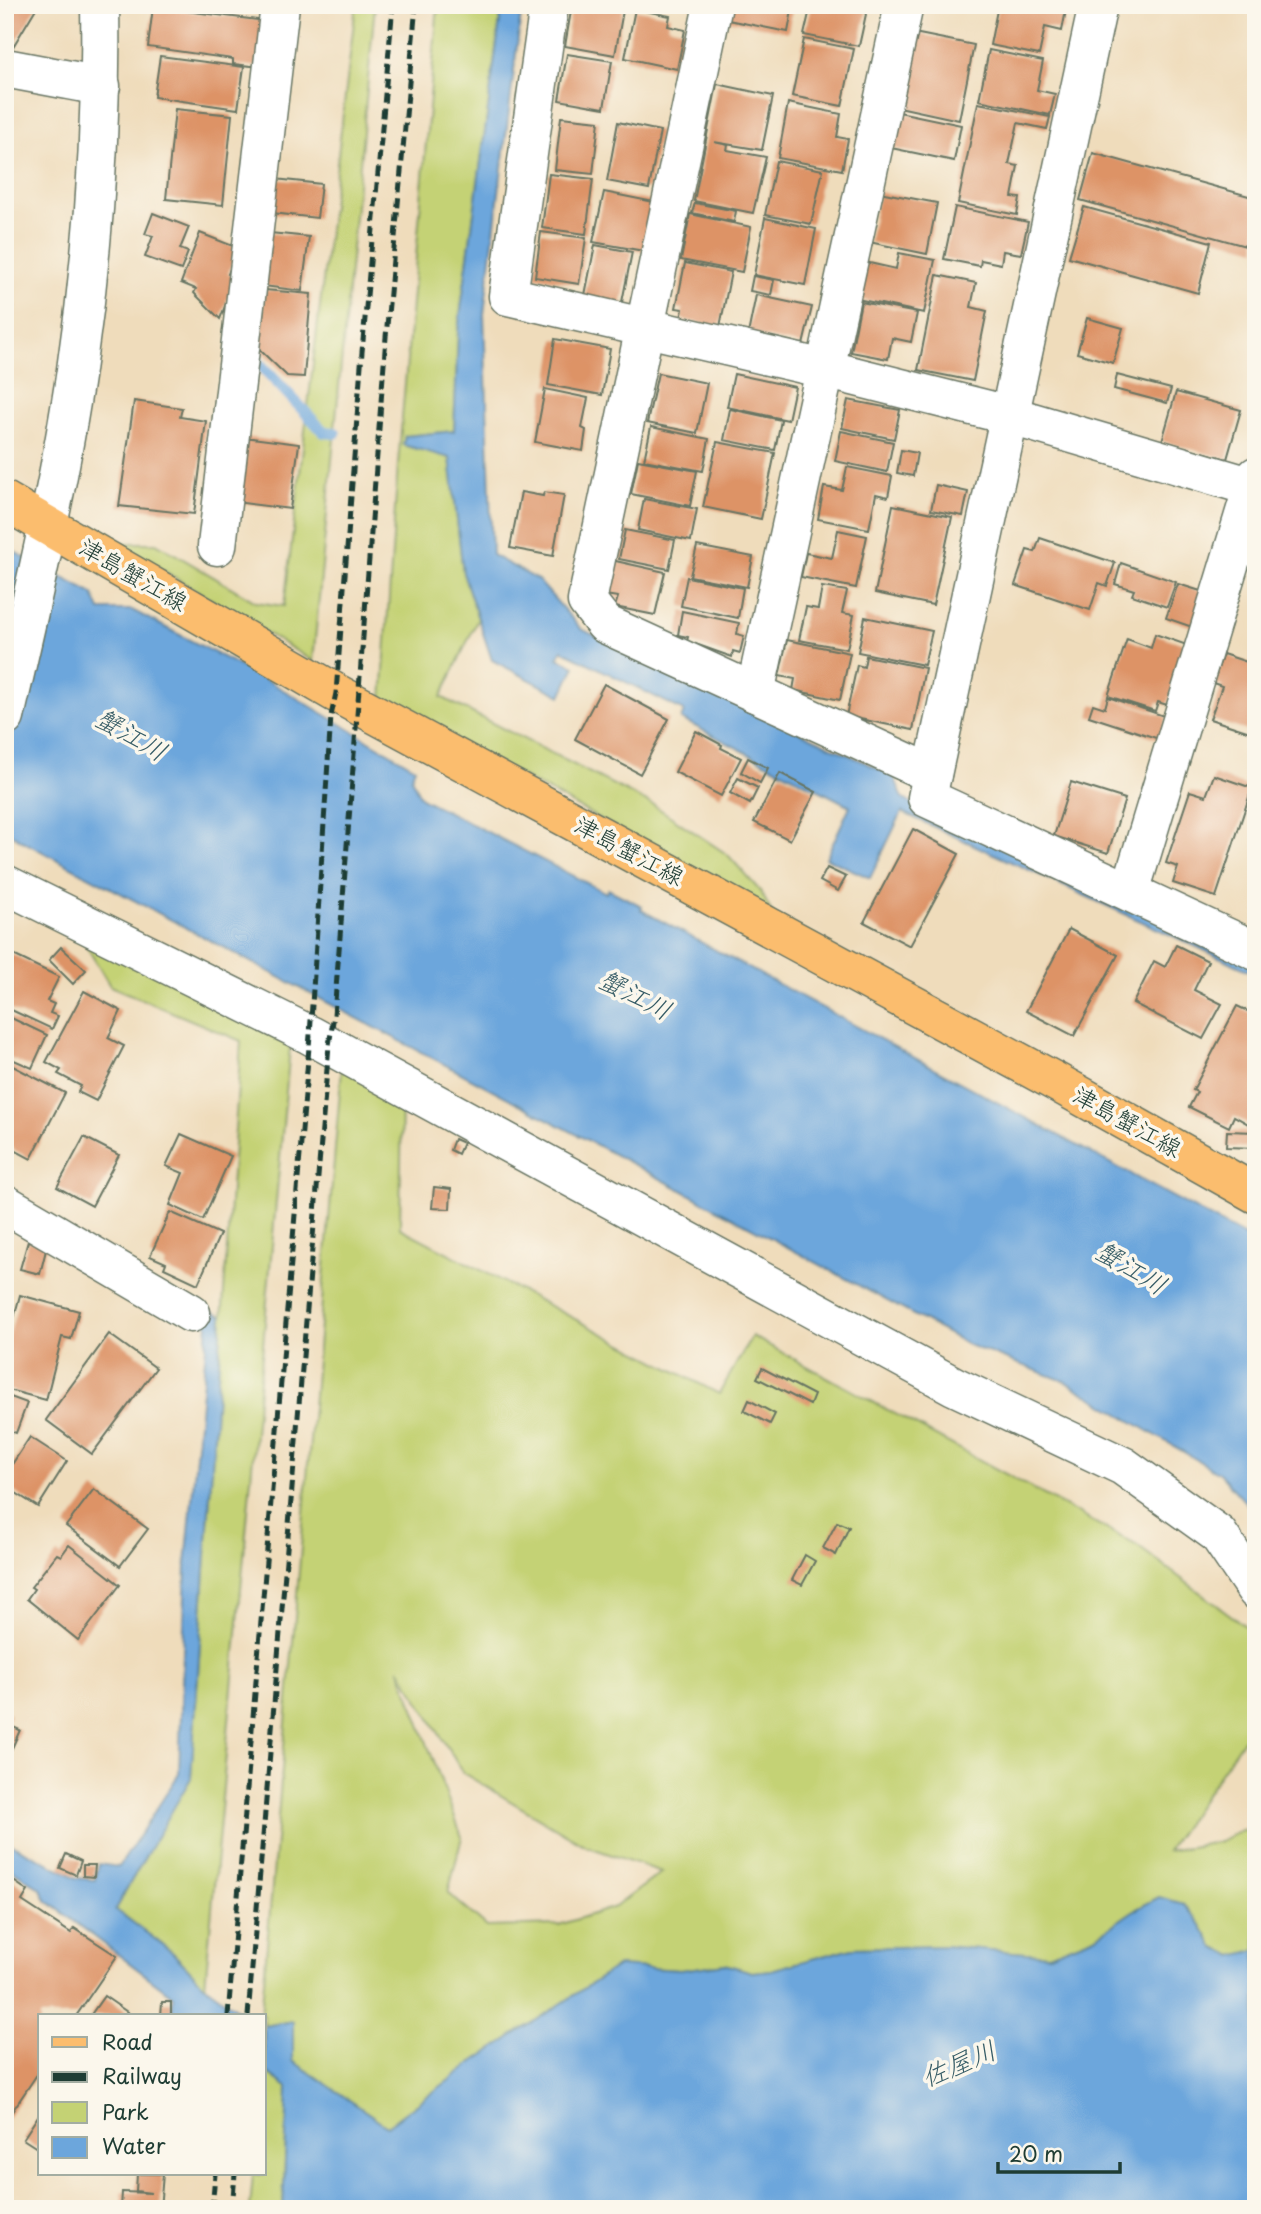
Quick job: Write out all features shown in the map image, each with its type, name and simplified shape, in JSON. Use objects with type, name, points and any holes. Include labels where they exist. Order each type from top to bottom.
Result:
[{"type":"main road","name":"津島蟹江線","points":[[5,501],[44,541],[336,693],[1058,1083],[1256,1194]]},
{"type":"street","points":[[5,717],[44,541],[76,370],[92,233],[101,86],[100,5]]},
{"type":"street","points":[[217,546],[280,5]]},
{"type":"street","points":[[549,5],[508,296],[825,369],[1008,415],[1255,484],[1130,892]]},
{"type":"street","points":[[713,5],[587,601],[605,624],[932,774]]},
{"type":"street","points":[[755,693],[904,5]]},
{"type":"street","points":[[1098,5],[927,797],[1256,951]]},
{"type":"street","points":[[5,68],[101,86]]},
{"type":"street","points":[[5,884],[310,1035],[954,1386],[1123,1466],[1218,1534],[1256,1590]]},
{"type":"street","points":[[5,1205],[191,1313]]},
{"type":"green space","points":[[356,5],[375,5],[313,661],[118,543],[156,543],[256,602],[284,606]]},
{"type":"green space","points":[[438,5],[502,5],[458,331],[454,431],[405,436],[403,445],[450,457],[463,573],[478,619],[441,697],[655,806],[728,855],[761,892],[772,913],[382,700],[398,464]]},
{"type":"green space","points":[[77,930],[291,1036],[205,1986],[172,1952],[115,1909],[191,1778],[241,1041],[110,986]]},
{"type":"green space","points":[[342,1067],[402,1098],[400,1228],[719,1394],[752,1336],[1136,1545],[1256,1634],[1256,1720],[1167,1851],[1218,1842],[1256,1824],[1256,1950],[1233,1956],[1213,1946],[1201,1925],[1159,1897],[1095,1937],[1049,1955],[944,1946],[852,1948],[771,1970],[752,1972],[725,1964],[680,1970],[618,1966],[475,2061],[387,2126],[292,2061],[293,2021],[266,2026],[266,2014],[261,2014]],"holes":[[[399,1668],[463,1773],[586,1846],[662,1872],[615,1907],[559,1925],[487,1927],[448,1893],[462,1837]]]},
{"type":"green space","points":[[266,2072],[288,2088],[283,2209],[250,2209],[253,2176],[266,2176]]},
{"type":"water","points":[[502,5],[522,5],[484,314],[492,555],[538,580],[581,629],[894,776],[903,799],[1256,961],[1256,974],[902,812],[870,878],[826,858],[850,806],[681,719],[684,711],[562,650],[558,658],[575,666],[561,696],[492,660],[463,573],[450,458],[403,445],[405,436],[454,431],[458,331]]},
{"type":"water","name":"蟹江川","points":[[5,547],[93,594],[100,610],[132,610],[263,678],[415,768],[411,778],[421,798],[606,893],[608,889],[642,906],[641,910],[1256,1242],[1256,1514],[1219,1473],[1064,1381],[971,1346],[5,830]]},
{"type":"water","points":[[210,1310],[222,1316],[191,1778],[115,1909],[172,1952],[205,1986],[243,2014],[172,2014],[173,1996],[46,1900],[41,1889],[5,1865],[5,1841],[77,1878],[95,1880],[99,1864],[119,1867],[179,1774],[186,1564],[208,1325],[203,1322]]},
{"type":"water","name":"佐屋川","points":[[1159,1897],[1184,1904],[1213,1946],[1233,1956],[1256,1950],[1256,2209],[283,2209],[288,2088],[266,2072],[266,2026],[293,2021],[293,2061],[387,2126],[475,2061],[618,1966],[680,1970],[725,1964],[752,1972],[771,1970],[852,1948],[944,1946],[1049,1955],[1095,1937]]},
{"type":"building","points":[[5,5],[38,5],[8,55],[5,54]]},
{"type":"building","points":[[572,5],[624,5],[615,55],[565,46]]},
{"type":"building","points":[[731,5],[793,5],[788,32],[728,20]]},
{"type":"building","points":[[811,5],[868,5],[859,46],[804,35]]},
{"type":"building","points":[[998,5],[1067,5],[1062,31],[1045,27],[1039,55],[990,45]]},
{"type":"building","points":[[153,7],[266,21],[260,67],[233,64],[233,59],[148,47]]},
{"type":"building","points":[[635,9],[670,16],[668,26],[685,30],[677,69],[625,58]]},
{"type":"building","points":[[914,33],[974,45],[959,120],[899,107]]},
{"type":"building","points":[[804,39],[854,49],[842,106],[792,96]]},
{"type":"building","points":[[989,50],[1043,61],[1037,90],[1055,94],[1050,115],[979,100]]},
{"type":"building","points":[[567,54],[612,61],[604,108],[559,100]]},
{"type":"building","points":[[160,56],[244,67],[238,109],[154,97]]},
{"type":"building","points":[[717,84],[773,96],[762,150],[714,142],[728,145],[727,150],[766,157],[753,213],[694,201]]},
{"type":"building","points":[[788,103],[841,114],[837,137],[848,139],[842,170],[778,158]]},
{"type":"building","points":[[978,103],[1050,117],[1047,129],[1018,123],[1009,164],[1018,166],[1012,197],[1020,198],[1017,215],[958,203]]},
{"type":"building","points":[[175,109],[232,115],[223,205],[166,199]]},
{"type":"building","points":[[899,112],[961,125],[954,161],[891,148]]},
{"type":"building","points":[[561,117],[599,121],[593,174],[555,170]]},
{"type":"building","points":[[618,122],[660,131],[649,189],[607,181]]},
{"type":"building","points":[[1093,153],[1256,198],[1256,249],[1080,200]]},
{"type":"building","points":[[776,161],[823,170],[811,224],[765,215]]},
{"type":"building","points":[[549,174],[593,179],[586,234],[542,228]]},
{"type":"building","points":[[275,179],[321,184],[317,218],[272,213]]},
{"type":"building","points":[[604,192],[654,202],[644,251],[593,242]]},
{"type":"building","points":[[879,192],[937,203],[927,254],[869,242]]},
{"type":"building","points":[[695,203],[736,211],[734,222],[692,213]]},
{"type":"building","points":[[955,207],[1028,222],[1021,254],[1003,251],[1001,264],[981,260],[980,266],[944,259]]},
{"type":"building","points":[[1084,207],[1211,242],[1198,293],[1069,257]]},
{"type":"building","points":[[153,213],[189,227],[180,249],[188,252],[181,270],[145,257],[153,236],[145,234]]},
{"type":"building","points":[[690,214],[751,227],[742,272],[681,260]]},
{"type":"building","points":[[765,218],[816,229],[805,285],[754,275]]},
{"type":"building","points":[[541,232],[586,238],[579,284],[535,277]]},
{"type":"building","points":[[200,233],[238,248],[228,274],[236,277],[220,319],[194,293],[196,289],[181,283]]},
{"type":"building","points":[[270,233],[309,237],[302,291],[263,286]]},
{"type":"building","points":[[595,245],[632,252],[621,307],[584,300]]},
{"type":"building","points":[[899,253],[935,260],[924,313],[857,299],[865,262],[896,269]]},
{"type":"building","points":[[685,263],[731,272],[720,327],[681,319],[683,309],[676,308]]},
{"type":"building","points":[[937,275],[976,283],[971,307],[987,311],[973,381],[918,370]]},
{"type":"building","points":[[753,276],[774,280],[771,295],[750,291]]},
{"type":"building","points":[[265,290],[311,294],[304,377],[287,376],[259,349]]},
{"type":"building","points":[[756,295],[812,307],[803,345],[748,334]]},
{"type":"building","points":[[5,302],[13,308],[5,319]]},
{"type":"building","points":[[861,302],[917,313],[911,342],[892,338],[888,359],[851,352]]},
{"type":"building","points":[[1087,318],[1123,328],[1113,363],[1077,353]]},
{"type":"building","points":[[555,339],[610,349],[602,395],[548,385]]},
{"type":"building","points":[[658,373],[707,383],[697,433],[647,423]]},
{"type":"building","points":[[734,374],[795,387],[788,420],[727,407]]},
{"type":"building","points":[[1117,375],[1171,389],[1167,403],[1114,389]]},
{"type":"building","points":[[545,389],[588,398],[582,428],[586,430],[583,451],[535,442]]},
{"type":"building","points":[[1176,392],[1241,410],[1227,459],[1162,441]]},
{"type":"building","points":[[848,400],[900,410],[894,439],[842,428]]},
{"type":"building","points":[[134,401],[182,408],[180,417],[206,421],[194,514],[119,506]]},
{"type":"building","points":[[730,409],[781,420],[775,450],[724,440]]},
{"type":"building","points":[[651,427],[709,439],[703,471],[644,460]]},
{"type":"building","points":[[841,431],[893,442],[887,472],[835,461]]},
{"type":"building","points":[[244,437],[299,444],[290,509],[235,502]]},
{"type":"building","points":[[717,442],[775,453],[761,519],[703,507]]},
{"type":"building","points":[[901,450],[917,453],[913,476],[897,473]]},
{"type":"building","points":[[638,460],[697,471],[690,506],[631,494]]},
{"type":"building","points":[[847,467],[892,476],[888,497],[876,494],[869,529],[818,519],[824,487],[842,490]]},
{"type":"building","points":[[936,485],[968,492],[963,516],[931,510]]},
{"type":"building","points":[[521,492],[543,496],[544,492],[564,495],[553,556],[510,548]]},
{"type":"building","points":[[644,499],[697,509],[691,541],[638,530]]},
{"type":"building","points":[[893,505],[952,517],[933,605],[875,593]]},
{"type":"building","points":[[625,530],[675,540],[669,569],[619,559]]},
{"type":"building","points":[[838,530],[867,536],[856,588],[801,577],[806,553],[832,558]]},
{"type":"building","points":[[1040,538],[1115,563],[1107,586],[1099,583],[1090,610],[1015,585],[1027,550],[1035,552]]},
{"type":"building","points":[[697,546],[753,557],[747,587],[690,576]]},
{"type":"building","points":[[611,560],[665,572],[655,615],[615,607],[618,597],[605,595]]},
{"type":"building","points":[[1121,563],[1176,582],[1167,607],[1132,595],[1134,590],[1115,584]]},
{"type":"building","points":[[687,577],[743,588],[738,618],[681,606]]},
{"type":"building","points":[[1178,584],[1207,593],[1195,628],[1166,618]]},
{"type":"building","points":[[822,587],[847,591],[842,613],[854,615],[847,649],[799,640],[806,607],[818,609]]},
{"type":"building","points":[[682,611],[739,623],[737,634],[744,636],[740,653],[733,651],[732,657],[687,641],[688,637],[678,635]]},
{"type":"building","points":[[865,617],[932,631],[924,665],[858,652]]},
{"type":"building","points":[[1155,634],[1187,645],[1167,705],[1158,702],[1155,711],[1108,696],[1127,639],[1151,648]]},
{"type":"building","points":[[787,640],[850,653],[840,700],[793,690],[795,679],[779,676]]},
{"type":"building","points":[[1223,654],[1256,665],[1256,734],[1210,719],[1222,686],[1213,683]]},
{"type":"building","points":[[866,656],[925,668],[913,730],[846,716],[857,665],[864,667]]},
{"type":"building","points":[[604,684],[669,719],[640,774],[575,739]]},
{"type":"building","points":[[1108,697],[1167,717],[1159,739],[1089,716],[1093,704],[1105,708]]},
{"type":"building","points":[[696,731],[741,758],[721,796],[675,772]]},
{"type":"building","points":[[748,758],[768,768],[760,783],[741,772]]},
{"type":"building","points":[[780,773],[816,792],[790,840],[754,822]]},
{"type":"building","points":[[1214,775],[1252,788],[1216,897],[1173,883],[1178,867],[1166,863],[1190,791],[1206,796]]},
{"type":"building","points":[[738,778],[758,788],[750,804],[730,793]]},
{"type":"building","points":[[1071,782],[1125,799],[1108,853],[1054,836]]},
{"type":"building","points":[[913,829],[959,854],[910,946],[864,922]]},
{"type":"building","points":[[827,868],[846,877],[838,891],[820,881]]},
{"type":"building","points":[[1069,929],[1118,955],[1074,1036],[1026,1011]]},
{"type":"building","points":[[1176,945],[1208,961],[1194,990],[1222,1004],[1203,1039],[1133,1003],[1154,961],[1165,967]]},
{"type":"building","points":[[61,947],[86,970],[73,984],[49,960]]},
{"type":"building","points":[[5,951],[59,977],[47,1001],[54,1004],[50,1013],[58,1016],[52,1029],[5,1007]]},
{"type":"building","points":[[84,991],[121,1011],[108,1038],[124,1046],[96,1101],[78,1092],[81,1086],[58,1074],[61,1070],[46,1062]]},
{"type":"building","points":[[1237,1006],[1256,1015],[1256,1118],[1252,1126],[1234,1116],[1229,1127],[1189,1107],[1197,1092],[1193,1090]]},
{"type":"building","points":[[5,1015],[47,1035],[32,1068],[5,1056]]},
{"type":"building","points":[[5,1062],[65,1093],[31,1159],[5,1145]]},
{"type":"building","points":[[1227,1131],[1256,1132],[1256,1148],[1226,1147]]},
{"type":"building","points":[[181,1134],[231,1156],[203,1220],[170,1205],[183,1173],[166,1166]]},
{"type":"building","points":[[84,1137],[119,1155],[92,1206],[57,1187]]},
{"type":"building","points":[[454,1139],[463,1143],[458,1154],[450,1150]]},
{"type":"building","points":[[434,1187],[451,1189],[450,1209],[432,1208]]},
{"type":"building","points":[[170,1212],[220,1234],[198,1284],[164,1268],[166,1263],[150,1256]]},
{"type":"building","points":[[28,1241],[47,1246],[40,1274],[20,1269]]},
{"type":"building","points":[[20,1295],[79,1311],[71,1339],[62,1337],[46,1400],[5,1389],[5,1352]]},
{"type":"building","points":[[109,1334],[156,1368],[92,1454],[46,1420]]},
{"type":"building","points":[[762,1368],[814,1395],[810,1405],[757,1378]]},
{"type":"building","points":[[5,1395],[27,1403],[16,1433],[5,1429]]},
{"type":"building","points":[[749,1400],[775,1414],[770,1424],[744,1411]]},
{"type":"building","points":[[30,1437],[67,1461],[38,1507],[5,1486],[5,1475]]},
{"type":"building","points":[[94,1489],[148,1529],[120,1566],[66,1526]]},
{"type":"building","points":[[837,1522],[849,1527],[836,1555],[823,1548]]},
{"type":"building","points":[[69,1545],[120,1585],[78,1640],[27,1599],[34,1589],[31,1587],[57,1554],[61,1556]]},
{"type":"building","points":[[805,1555],[815,1561],[802,1585],[792,1580]]},
{"type":"building","points":[[5,1711],[10,1714],[6,1724],[20,1730],[5,1764]]},
{"type":"building","points":[[66,1854],[81,1861],[76,1875],[60,1868]]},
{"type":"building","points":[[83,1865],[95,1865],[94,1877],[83,1876]]},
{"type":"building","points":[[5,1875],[28,1891],[22,1901],[71,1933],[74,1928],[117,1956],[77,2014],[38,2014],[38,2073],[5,2122]]},
{"type":"building","points":[[104,1996],[130,2014],[91,2014]]},
{"type":"building","points":[[162,2002],[171,2002],[171,2014],[161,2014]]},
{"type":"building","points":[[38,2116],[38,2149],[23,2139]]},
{"type":"building","points":[[137,2176],[163,2176],[160,2209],[121,2209],[122,2192],[151,2193],[136,2191]]},
{"type":"waterway","points":[[255,359],[324,432],[335,433]]},
{"type":"railway","points":[[228,2014],[310,1035],[331,716],[336,693],[362,352],[393,5]]},
{"type":"railway","points":[[248,2014],[329,1045],[334,1015],[386,337],[416,5]]},
{"type":"railway","points":[[212,2209],[215,2176]]},
{"type":"railway","points":[[232,2209],[235,2176]]}]
